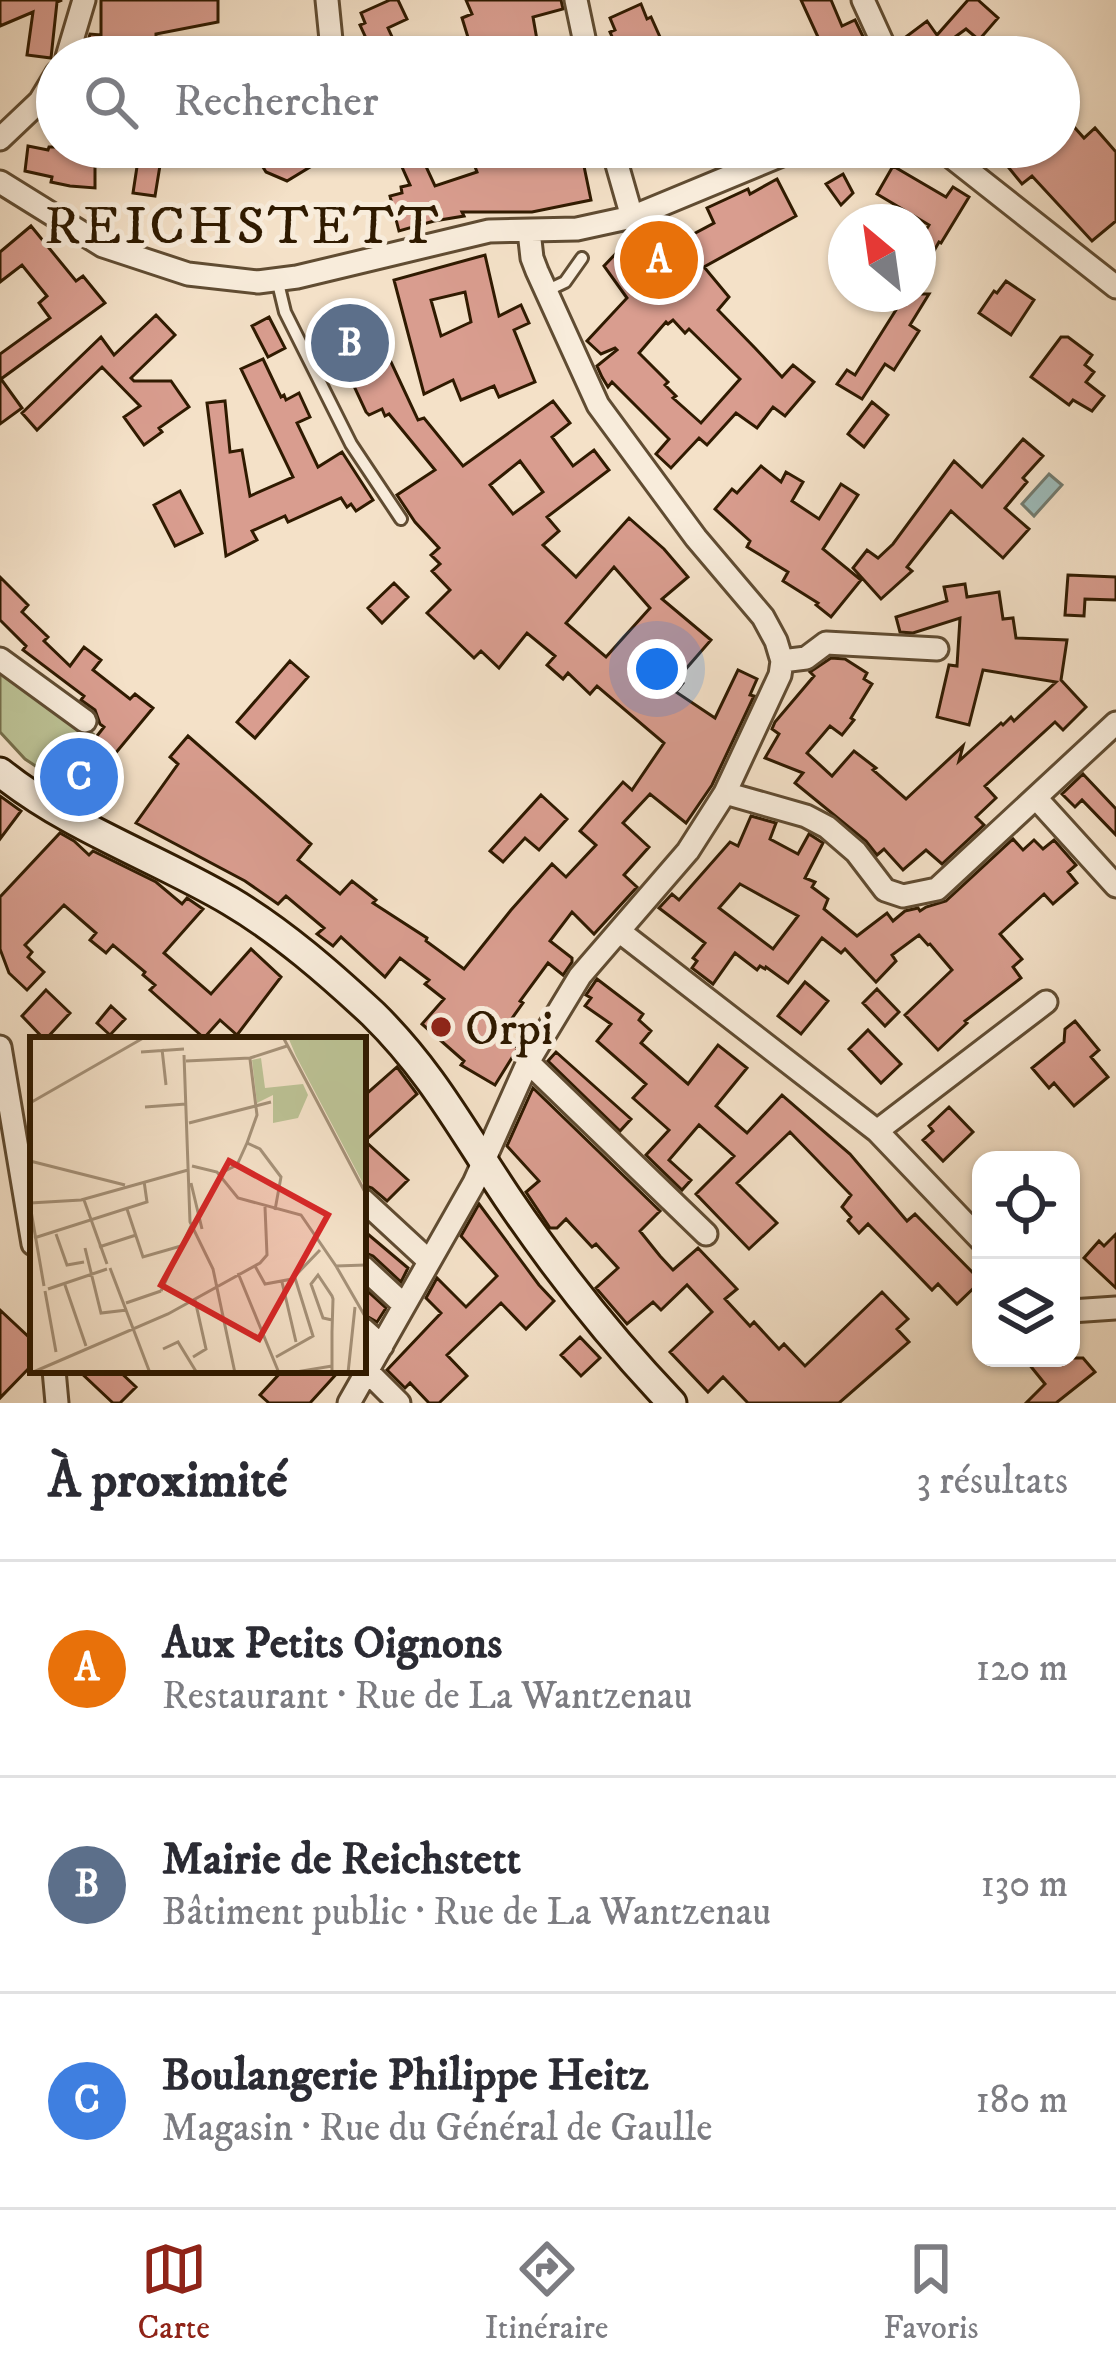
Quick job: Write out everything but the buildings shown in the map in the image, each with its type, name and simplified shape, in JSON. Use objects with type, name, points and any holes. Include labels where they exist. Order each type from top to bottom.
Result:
[{"type":"main road","points":[[0,772],[44,802],[231,902],[377,1018],[457,1115],[506,1196],[601,1325],[672,1403]]},
{"type":"street","points":[[73,36],[84,0]]},
{"type":"street","points":[[327,0],[331,36]]},
{"type":"street","points":[[576,0],[584,36]]},
{"type":"street","points":[[863,0],[880,36]]},
{"type":"street","points":[[0,139],[36,105]]},
{"type":"street","points":[[618,168],[632,217]]},
{"type":"street","points":[[0,182],[103,246],[188,274],[258,282],[489,230],[577,229],[632,217],[750,168]]},
{"type":"street","points":[[965,168],[1116,287]]},
{"type":"street","points":[[349,1403],[484,1160],[528,1062],[580,976],[688,850],[725,793],[780,676],[782,661],[763,617],[696,538],[598,405],[532,258],[529,231]]},
{"type":"street","points":[[782,661],[806,658],[826,643],[938,649]]},
{"type":"street","points":[[0,659],[86,721]]},
{"type":"street","points":[[725,793],[806,815],[827,827],[856,852],[884,890],[903,896],[937,889],[1116,723]]},
{"type":"street","points":[[1036,798],[1116,886]]},
{"type":"street","points":[[619,931],[877,1131],[972,1231]]},
{"type":"street","points":[[877,1131],[1046,1002]]},
{"type":"street","points":[[0,1047],[30,1226]]},
{"type":"street","points":[[528,1062],[706,1234]]},
{"type":"street","points":[[366,1203],[429,1261]]},
{"type":"street","points":[[366,1270],[404,1305]]},
{"type":"street","points":[[1080,1310],[1116,1308]]},
{"type":"street","points":[[366,1333],[382,1346]]},
{"type":"street","points":[[368,1372],[399,1403]]},
{"type":"street","points":[[54,1373],[56,1403]]},
{"type":"lane","points":[[546,291],[565,281],[582,258]]},
{"type":"lane","points":[[277,279],[284,312],[351,444],[401,519]]},
{"type":"green space","points":[[2,668],[93,734],[58,781],[25,759],[0,732]]},
{"type":"water","points":[[1049,474],[1062,485],[1034,516],[1022,504]]},
{"type":"place","name":"Aux Petits Oignons","points":[[659,260]]},
{"type":"place","name":"Mairie de Reichstett","points":[[350,343]]},
{"type":"place","name":"Boulangerie Philippe Heitz","points":[[79,777]]},
{"type":"place","name":"Orpi","points":[[441,1027]]},
{"type":"district","name":"REICHSTETT","points":[[243,224]]}]
